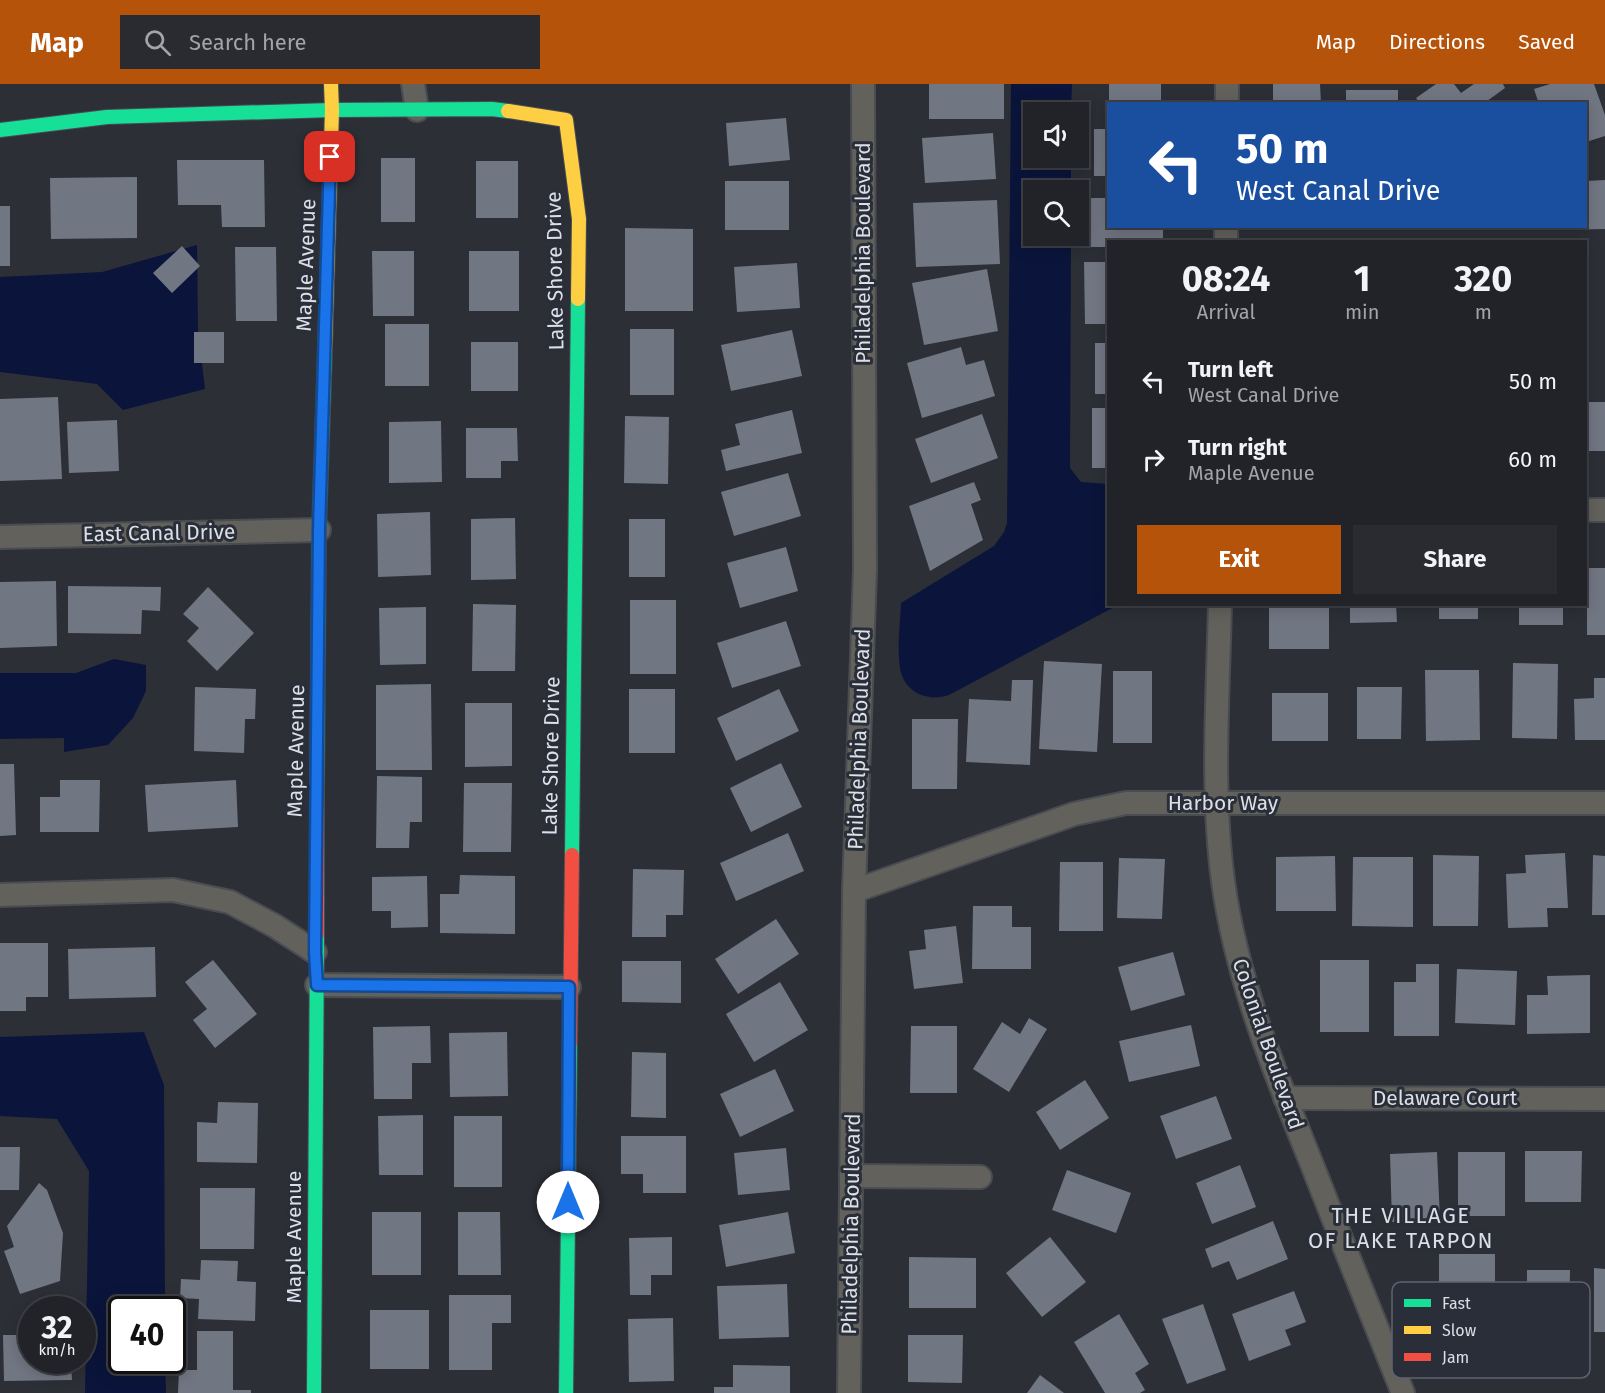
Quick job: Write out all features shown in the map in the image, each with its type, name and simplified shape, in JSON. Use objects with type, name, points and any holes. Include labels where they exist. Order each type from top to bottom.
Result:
[{"type":"street","name":"Maple Avenue","points":[[314,1393],[319,530],[331,84]]},
{"type":"street","points":[[0,130],[107,117],[332,110],[417,110],[413,84]]},
{"type":"street","name":"Philadelphia Boulevard","points":[[849,1393],[855,891],[865,569],[863,84]]},
{"type":"street","points":[[1227,84],[1227,102]]},
{"type":"street","name":"Lake Shore Drive","points":[[417,110],[492,109],[566,120],[579,219],[566,1393]]},
{"type":"street","points":[[1587,510],[1605,510]]},
{"type":"street","name":"East Canal Drive","points":[[0,537],[319,530]]},
{"type":"street","name":"Colonial Boulevard","points":[[1220,606],[1216,804],[1223,881],[1236,951],[1253,1011],[1285,1098],[1392,1366]]},
{"type":"street","name":"Harbor Way","points":[[855,891],[1074,814],[1126,803],[1605,803]]},
{"type":"street","points":[[0,895],[173,890],[230,902],[275,926],[315,952]]},
{"type":"street","points":[[317,985],[569,987]]},
{"type":"street","name":"Delaware Court","points":[[1285,1098],[1605,1098]]},
{"type":"street","points":[[851,1176],[980,1178]]},
{"type":"street","name":"Colonial Boulevard","points":[[1397,1378],[1403,1393]]},
{"type":"water","points":[[1011,84],[1072,84],[1071,102],[1023,102],[1023,168],[1071,168],[1071,180],[1023,180],[1023,246],[1071,246],[1070,468],[1081,482],[1107,484],[1107,606],[1116,606],[949,695],[933,697],[918,694],[906,684],[900,668],[901,603],[994,546],[1004,532],[1007,523]]},
{"type":"water","points":[[197,245],[198,330],[205,389],[123,410],[97,384],[0,372],[0,277],[102,272]]},
{"type":"water","points":[[114,659],[146,665],[146,691],[133,718],[108,745],[64,752],[64,738],[0,739],[0,673],[76,673]]},
{"type":"water","points":[[144,1032],[164,1085],[165,1296],[108,1296],[108,1374],[165,1374],[166,1393],[85,1393],[85,1374],[96,1374],[96,1296],[87,1296],[89,1171],[57,1119],[0,1116],[0,1037]]},
{"type":"building","points":[[929,84],[1004,84],[1004,119],[929,119]]},
{"type":"building","points":[[1109,84],[1161,84],[1161,102],[1109,102]]},
{"type":"building","points":[[1273,84],[1320,84],[1321,102],[1273,102]]},
{"type":"building","points":[[1436,84],[1454,84],[1461,93],[1474,84],[1503,84],[1505,88],[1486,102],[1419,102],[1416,98]]},
{"type":"building","points":[[1550,84],[1594,84],[1605,115],[1605,136],[1587,142],[1587,102],[1538,102],[1534,89]]},
{"type":"building","points":[[1346,90],[1398,90],[1398,102],[1346,102]]},
{"type":"building","points":[[786,118],[790,160],[729,166],[726,123]]},
{"type":"building","points":[[1094,129],[1107,129],[1107,176],[1094,176]]},
{"type":"building","points":[[993,133],[996,179],[925,183],[922,138]]},
{"type":"building","points":[[381,158],[415,158],[415,222],[381,222]]},
{"type":"building","points":[[177,160],[264,160],[265,227],[222,227],[221,205],[178,205]]},
{"type":"building","points":[[476,161],[518,161],[518,218],[476,218]]},
{"type":"building","points":[[137,177],[137,238],[51,239],[50,178]]},
{"type":"building","points":[[1605,180],[1605,229],[1550,230],[1550,228],[1587,228],[1587,181]]},
{"type":"building","points":[[725,181],[789,181],[789,230],[725,230]]},
{"type":"building","points":[[1091,198],[1107,198],[1107,228],[1163,228],[1163,240],[1107,240],[1107,247],[1091,247]]},
{"type":"building","points":[[997,200],[1000,264],[916,267],[913,203]]},
{"type":"building","points":[[0,206],[10,206],[10,266],[0,266]]},
{"type":"building","points":[[625,228],[693,229],[693,311],[625,311]]},
{"type":"building","points":[[182,246],[200,266],[172,293],[153,273]]},
{"type":"building","points":[[235,247],[276,247],[277,321],[236,321]]},
{"type":"building","points":[[372,251],[414,251],[414,316],[373,316]]},
{"type":"building","points":[[469,251],[519,251],[519,311],[469,311]]},
{"type":"building","points":[[1084,262],[1107,262],[1107,324],[1085,324]]},
{"type":"building","points":[[797,263],[800,308],[737,312],[734,267]]},
{"type":"building","points":[[987,269],[998,331],[924,345],[912,283]]},
{"type":"building","points":[[385,324],[429,324],[429,386],[385,386]]},
{"type":"building","points":[[630,329],[674,329],[674,395],[630,395]]},
{"type":"building","points":[[792,330],[802,376],[731,391],[721,345]]},
{"type":"building","points":[[194,332],[224,332],[224,363],[194,363]]},
{"type":"building","points":[[471,342],[518,342],[518,391],[471,391]]},
{"type":"building","points":[[1095,343],[1107,343],[1107,394],[1095,394]]},
{"type":"building","points":[[961,347],[966,365],[984,360],[995,396],[922,418],[907,363]]},
{"type":"building","points":[[58,397],[62,479],[0,481],[0,399]]},
{"type":"building","points":[[1587,402],[1605,402],[1605,451],[1587,451]]},
{"type":"building","points":[[1092,408],[1107,408],[1107,468],[1092,468]]},
{"type":"building","points":[[792,410],[802,453],[726,471],[721,450],[740,445],[735,424]]},
{"type":"building","points":[[982,414],[998,458],[931,483],[915,439]]},
{"type":"building","points":[[625,416],[669,417],[668,484],[624,483]]},
{"type":"building","points":[[117,420],[119,471],[69,473],[67,422]]},
{"type":"building","points":[[441,421],[442,482],[389,483],[389,422]]},
{"type":"building","points":[[466,428],[517,428],[518,461],[501,461],[501,478],[466,478]]},
{"type":"building","points":[[788,473],[801,516],[734,536],[721,492]]},
{"type":"building","points":[[974,482],[981,500],[971,504],[983,540],[930,571],[909,506]]},
{"type":"building","points":[[430,512],[431,575],[378,577],[377,514]]},
{"type":"building","points":[[515,518],[516,579],[471,580],[471,519]]},
{"type":"building","points":[[629,519],[665,519],[665,577],[629,577]]},
{"type":"building","points":[[786,547],[798,591],[740,608],[727,563]]},
{"type":"building","points":[[1587,568],[1605,568],[1605,635],[1587,635]]},
{"type":"building","points":[[56,581],[57,646],[0,648],[0,582]]},
{"type":"building","points":[[68,586],[161,587],[160,611],[142,610],[141,634],[68,633]]},
{"type":"building","points":[[208,587],[254,633],[217,671],[187,641],[199,628],[183,614]]},
{"type":"building","points":[[630,600],[676,600],[676,674],[630,674]]},
{"type":"building","points":[[473,604],[516,605],[515,671],[472,671]]},
{"type":"building","points":[[1269,606],[1329,606],[1329,649],[1269,649]]},
{"type":"building","points":[[1350,606],[1396,606],[1397,622],[1350,623]]},
{"type":"building","points":[[1439,606],[1478,606],[1478,619],[1439,619]]},
{"type":"building","points":[[1519,606],[1563,606],[1563,625],[1519,625]]},
{"type":"building","points":[[426,607],[426,664],[380,665],[379,608]]},
{"type":"building","points":[[786,621],[801,666],[732,688],[717,643]]},
{"type":"building","points":[[1044,661],[1102,664],[1097,752],[1039,749]]},
{"type":"building","points":[[1513,663],[1558,664],[1557,739],[1512,738]]},
{"type":"building","points":[[1425,670],[1479,670],[1480,740],[1426,741]]},
{"type":"building","points":[[1113,671],[1152,671],[1152,743],[1113,743]]},
{"type":"building","points":[[1594,678],[1605,678],[1605,740],[1575,740],[1574,699],[1594,698]]},
{"type":"building","points":[[1012,680],[1033,680],[1030,765],[966,762],[969,699],[1011,701]]},
{"type":"building","points":[[431,684],[432,770],[376,770],[376,685]]},
{"type":"building","points":[[195,687],[256,689],[255,719],[245,719],[244,753],[194,751]]},
{"type":"building","points":[[1357,687],[1402,687],[1401,739],[1357,739]]},
{"type":"building","points":[[629,689],[675,689],[675,753],[629,753]]},
{"type":"building","points":[[779,689],[799,731],[736,761],[717,718]]},
{"type":"building","points":[[1272,693],[1328,693],[1328,741],[1272,741]]},
{"type":"building","points":[[465,703],[512,703],[512,766],[465,767]]},
{"type":"building","points":[[912,719],[958,719],[957,789],[912,789]]},
{"type":"building","points":[[781,763],[802,807],[751,832],[730,788]]},
{"type":"building","points":[[0,764],[14,764],[16,835],[0,836]]},
{"type":"building","points":[[377,776],[422,777],[422,822],[410,822],[409,848],[376,848]]},
{"type":"building","points":[[60,780],[100,780],[99,832],[40,832],[40,797],[60,797]]},
{"type":"building","points":[[236,780],[238,827],[148,832],[145,785]]},
{"type":"building","points":[[464,783],[512,783],[511,852],[463,852]]},
{"type":"building","points":[[788,833],[804,871],[736,901],[720,863]]},
{"type":"building","points":[[1565,853],[1568,908],[1547,908],[1548,927],[1508,928],[1506,874],[1526,873],[1525,855]]},
{"type":"building","points":[[1433,855],[1479,856],[1478,926],[1433,926]]},
{"type":"building","points":[[1593,855],[1605,856],[1605,915],[1592,915]]},
{"type":"building","points":[[1335,856],[1336,911],[1276,911],[1276,857]]},
{"type":"building","points":[[1353,857],[1413,857],[1413,927],[1352,926]]},
{"type":"building","points":[[1119,858],[1165,859],[1162,919],[1117,918]]},
{"type":"building","points":[[1060,862],[1103,862],[1103,931],[1059,931]]},
{"type":"building","points":[[633,869],[684,870],[683,915],[666,915],[666,937],[632,937]]},
{"type":"building","points":[[460,875],[515,876],[515,934],[440,933],[440,894],[459,894]]},
{"type":"building","points":[[427,876],[428,927],[391,928],[391,911],[372,911],[372,877]]},
{"type":"building","points":[[973,906],[1012,906],[1012,927],[1031,927],[1031,969],[972,969]]},
{"type":"building","points":[[776,919],[799,954],[738,994],[715,959]]},
{"type":"building","points":[[956,926],[963,983],[914,989],[909,951],[926,949],[924,930]]},
{"type":"building","points":[[0,943],[48,943],[48,997],[26,997],[26,1011],[0,1011]]},
{"type":"building","points":[[155,947],[156,997],[69,999],[68,949]]},
{"type":"building","points":[[1173,952],[1185,995],[1131,1011],[1118,967]]},
{"type":"building","points":[[213,960],[257,1014],[215,1048],[193,1020],[207,1009],[185,982]]},
{"type":"building","points":[[1320,960],[1369,960],[1369,1032],[1320,1032]]},
{"type":"building","points":[[622,961],[681,961],[681,1003],[622,1002]]},
{"type":"building","points":[[1416,964],[1439,964],[1439,1036],[1394,1036],[1394,982],[1416,982]]},
{"type":"building","points":[[1457,969],[1517,971],[1515,1025],[1455,1023]]},
{"type":"building","points":[[1590,975],[1590,1033],[1527,1034],[1527,995],[1548,995],[1547,976]]},
{"type":"building","points":[[780,982],[808,1030],[754,1062],[726,1014]]},
{"type":"building","points":[[1029,1018],[1047,1029],[1009,1092],[973,1069],[1002,1022],[1020,1034]]},
{"type":"building","points":[[1191,1025],[1200,1066],[1129,1082],[1119,1041]]},
{"type":"building","points":[[430,1026],[431,1063],[412,1063],[412,1099],[374,1099],[373,1027]]},
{"type":"building","points":[[911,1026],[957,1026],[957,1093],[910,1093]]},
{"type":"building","points":[[507,1032],[508,1096],[450,1097],[449,1033]]},
{"type":"building","points":[[632,1052],[666,1053],[666,1118],[631,1117]]},
{"type":"building","points":[[775,1069],[794,1111],[740,1137],[720,1094]]},
{"type":"building","points":[[1085,1080],[1109,1118],[1060,1150],[1036,1112]]},
{"type":"building","points":[[1216,1096],[1232,1139],[1176,1159],[1160,1116]]},
{"type":"building","points":[[218,1102],[258,1103],[257,1163],[197,1162],[197,1122],[217,1123]]},
{"type":"building","points":[[423,1115],[423,1175],[379,1175],[378,1116]]},
{"type":"building","points":[[454,1116],[502,1116],[502,1187],[454,1187]]},
{"type":"building","points":[[621,1136],[686,1136],[686,1193],[643,1193],[643,1174],[621,1174]]},
{"type":"building","points":[[0,1147],[20,1147],[19,1190],[0,1190]]},
{"type":"building","points":[[786,1148],[790,1190],[738,1195],[734,1153]]},
{"type":"building","points":[[1525,1151],[1582,1151],[1581,1202],[1525,1202]]},
{"type":"building","points":[[1437,1152],[1440,1220],[1392,1222],[1390,1154]]},
{"type":"building","points":[[1458,1152],[1505,1152],[1505,1216],[1458,1216]]},
{"type":"building","points":[[1240,1165],[1256,1207],[1212,1224],[1196,1183]]},
{"type":"building","points":[[1067,1170],[1131,1193],[1116,1233],[1052,1210]]},
{"type":"building","points":[[39,1183],[47,1190],[63,1233],[60,1281],[20,1294],[4,1251],[14,1247],[7,1226]]},
{"type":"building","points":[[200,1188],[255,1188],[254,1249],[200,1249]]},
{"type":"building","points":[[372,1212],[421,1212],[421,1275],[372,1275]]},
{"type":"building","points":[[458,1212],[500,1212],[501,1275],[458,1275]]},
{"type":"building","points":[[788,1212],[795,1253],[726,1267],[719,1225]]},
{"type":"building","points":[[1273,1221],[1288,1259],[1237,1280],[1229,1261],[1212,1268],[1205,1249]]},
{"type":"building","points":[[672,1237],[672,1275],[651,1275],[651,1295],[630,1295],[629,1238]]},
{"type":"building","points":[[1050,1237],[1086,1282],[1042,1317],[1006,1273]]},
{"type":"building","points":[[1439,1254],[1495,1254],[1495,1282],[1439,1282]]},
{"type":"building","points":[[909,1257],[976,1258],[976,1308],[909,1308]]},
{"type":"building","points":[[201,1260],[238,1261],[237,1281],[256,1282],[255,1321],[198,1319],[199,1299],[180,1296],[181,1279],[200,1280]]},
{"type":"building","points":[[1594,1268],[1605,1269],[1605,1332],[1594,1332]]},
{"type":"building","points":[[1527,1270],[1570,1270],[1570,1282],[1527,1282]]},
{"type":"building","points":[[787,1284],[789,1337],[719,1339],[717,1286]]},
{"type":"building","points":[[1294,1291],[1306,1322],[1285,1330],[1291,1345],[1249,1361],[1232,1314]]},
{"type":"building","points":[[449,1295],[511,1295],[511,1323],[492,1323],[492,1370],[449,1370]]},
{"type":"building","points":[[1203,1304],[1226,1370],[1187,1384],[1162,1319]]},
{"type":"building","points":[[370,1310],[429,1310],[429,1369],[370,1369]]},
{"type":"building","points":[[1119,1314],[1149,1364],[1135,1373],[1145,1390],[1140,1393],[1105,1393],[1074,1342]]},
{"type":"building","points":[[673,1318],[674,1381],[629,1382],[628,1319]]},
{"type":"building","points":[[197,1331],[233,1331],[233,1390],[251,1390],[251,1393],[178,1393],[179,1374],[186,1374],[186,1370],[197,1370]]},
{"type":"building","points":[[3,1335],[18,1335],[18,1374],[72,1374],[72,1380],[4,1381]]},
{"type":"building","points":[[908,1335],[963,1335],[962,1383],[908,1382]]},
{"type":"building","points":[[733,1365],[790,1366],[790,1393],[714,1393],[714,1387],[733,1387]]},
{"type":"building","points":[[1040,1375],[1064,1393],[1027,1393]]},
{"type":"traffic: fast","points":[[0,130],[107,117],[332,110],[492,109],[508,111]]},
{"type":"traffic: fast","points":[[572,855],[578,299]]},
{"type":"traffic: fast","points":[[317,793],[319,530],[325,349]]},
{"type":"traffic: fast","points":[[314,1393],[317,934]]},
{"type":"traffic: fast","points":[[566,1393],[570,1043]]},
{"type":"traffic: slow","points":[[325,349],[331,84]]},
{"type":"traffic: slow","points":[[508,111],[566,120],[579,219],[578,299]]},
{"type":"traffic: jam","points":[[317,793],[317,934]]},
{"type":"traffic: jam","points":[[570,1043],[572,855]]},
{"type":"district","name":"THE VILLAGE OF LAKE TARPON","points":[[1401,1228]]},
{"type":"route","points":[[330,157],[319,530],[315,952],[317,985],[569,987],[568,1202]]}]
